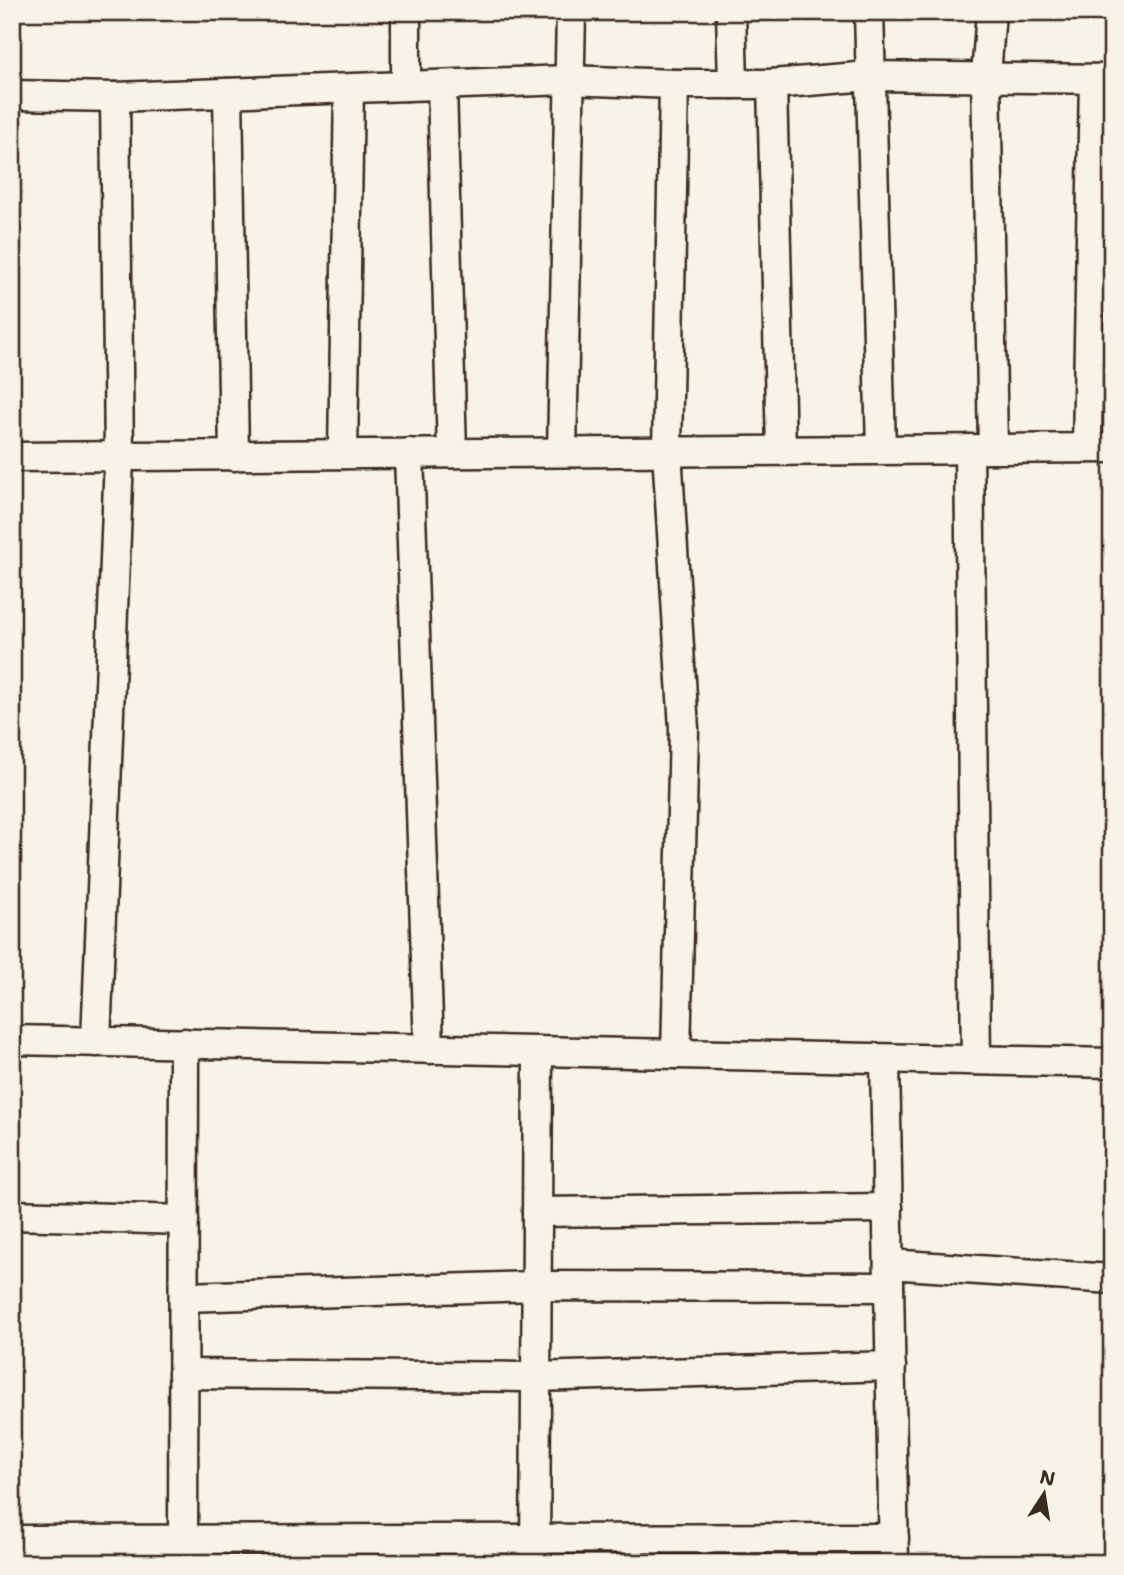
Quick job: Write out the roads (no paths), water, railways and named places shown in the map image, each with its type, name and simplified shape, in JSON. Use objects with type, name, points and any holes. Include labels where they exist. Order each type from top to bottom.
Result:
[{"type":"street","points":[[406,12],[406,86]]},
{"type":"street","points":[[562,452],[571,12]]},
{"type":"street","points":[[731,12],[733,84]]},
{"type":"street","points":[[869,12],[881,449]]},
{"type":"street","points":[[976,1060],[986,76],[991,12]]},
{"type":"street","points":[[12,95],[115,97],[568,80],[772,84],[870,76],[1103,79],[1100,448],[12,457]]},
{"type":"street","points":[[674,84],[667,451],[684,729],[676,1054]]},
{"type":"street","points":[[772,84],[781,450]]},
{"type":"street","points":[[442,86],[452,453]]},
{"type":"street","points":[[343,454],[349,89]]},
{"type":"street","points":[[228,93],[234,456]]},
{"type":"street","points":[[96,1042],[119,458],[115,97]]},
{"type":"street","points":[[409,453],[429,1049]]},
{"type":"street","points":[[12,1040],[1112,1063]]},
{"type":"street","points":[[183,1551],[184,1044]]},
{"type":"street","points":[[535,1551],[538,1051]]},
{"type":"street","points":[[12,1540],[183,1551],[894,1550],[886,1059]]},
{"type":"street","points":[[537,1212],[888,1209]]},
{"type":"street","points":[[12,1215],[184,1220]]},
{"type":"street","points":[[184,1297],[889,1275],[1112,1279]]},
{"type":"street","points":[[183,1374],[535,1377],[891,1366]]}]
